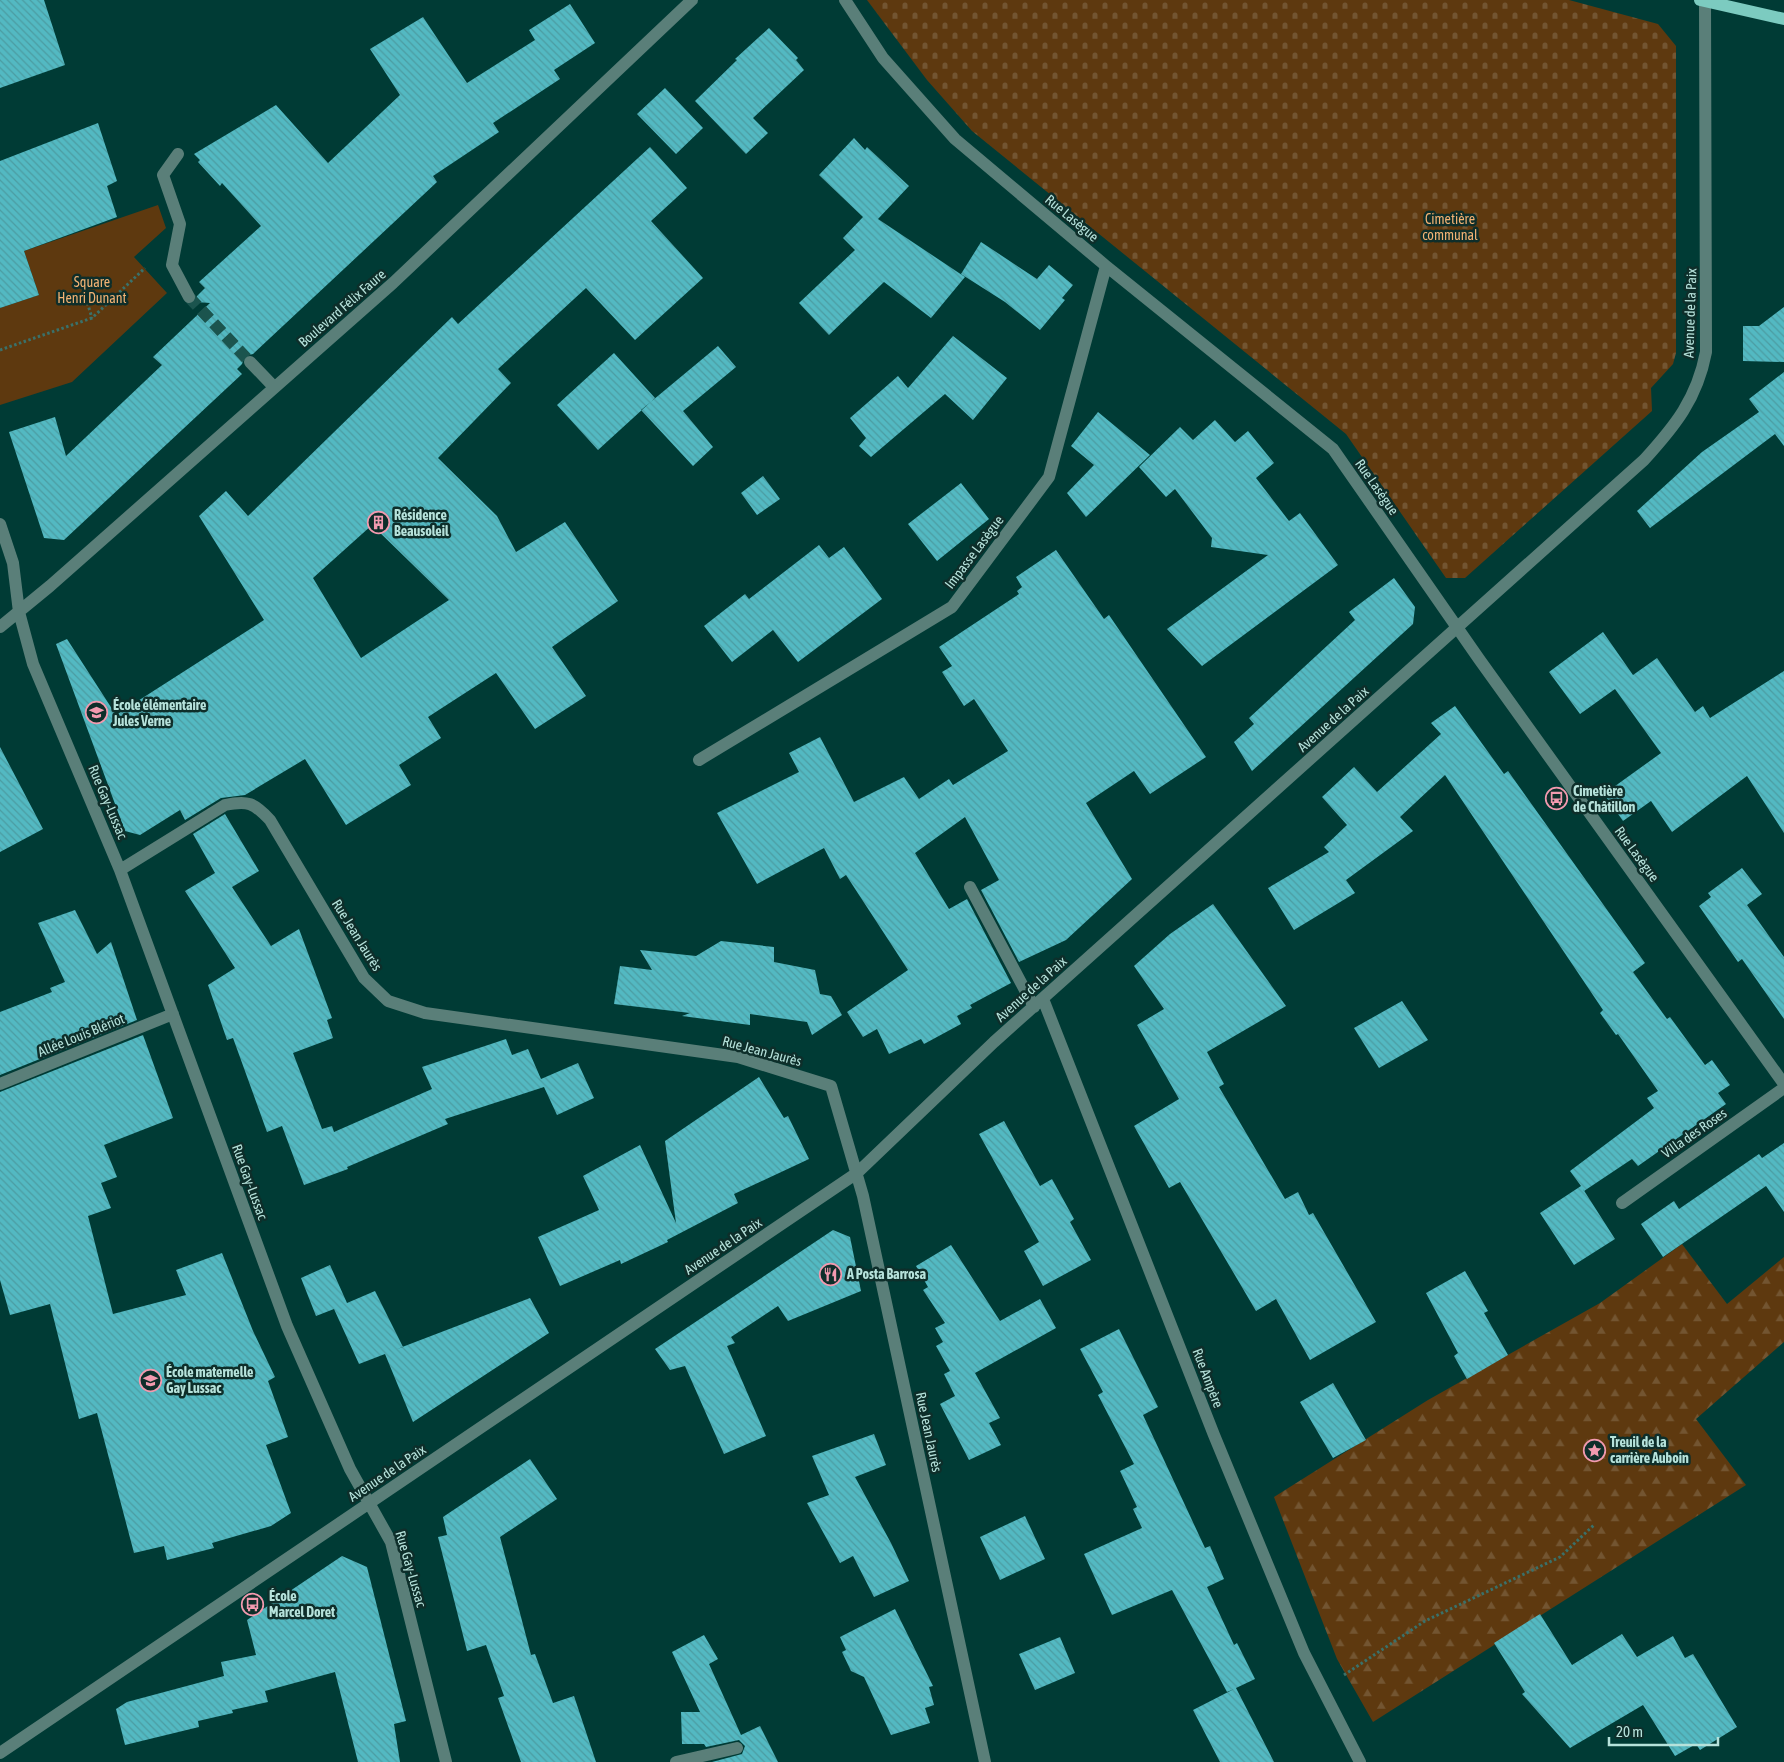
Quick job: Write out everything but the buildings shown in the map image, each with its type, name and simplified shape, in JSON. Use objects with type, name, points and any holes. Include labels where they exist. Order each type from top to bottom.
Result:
[{"type":"main road","points":[[1702,1],[1784,19]]},
{"type":"street","name":"Boulevard Félix Faure","points":[[0,627],[393,283],[692,0]]},
{"type":"street","name":"Rue Lasègue","points":[[845,0],[883,58],[954,139],[1106,266],[1333,449],[1457,629],[1784,1086]]},
{"type":"street","name":"Avenue de la Paix","points":[[0,1753],[857,1173],[1038,1003],[1644,460],[1674,428],[1690,401],[1701,378],[1706,352],[1702,1]]},
{"type":"street","points":[[178,154],[163,175],[180,224],[172,265],[189,297]]},
{"type":"street","name":"Impasse Lasègue","points":[[699,760],[952,606],[1049,477],[1106,266]]},
{"type":"street","points":[[250,362],[274,387]]},
{"type":"street","name":"Rue Gay-Lussac","points":[[0,524],[13,563],[19,612],[33,664],[120,870],[287,1326],[350,1469],[391,1542],[446,1762]]},
{"type":"street","name":"Rue Jean Jaurès","points":[[120,870],[225,804],[242,802],[257,807],[270,820],[364,978],[388,1001],[425,1013],[738,1057],[832,1086],[857,1173],[985,1762]]},
{"type":"street","name":"Rue Ampère","points":[[970,887],[1038,1003],[1304,1653],[1360,1762]]},
{"type":"street","name":"Allée Louis Blériot","points":[[0,1084],[173,1014]]},
{"type":"street","name":"Villa des Roses","points":[[1622,1203],[1784,1086]]},
{"type":"street","points":[[676,1762],[737,1748]]},
{"type":"path","points":[[0,350],[92,318],[145,268]]},
{"type":"path","points":[[80,279],[92,318]]},
{"type":"path","points":[[1322,1687],[1425,1622],[1560,1558],[1594,1524]]},
{"type":"green space","name":"Cimetière communal","points":[[867,0],[1569,0],[1658,24],[1676,46],[1676,353],[1673,364],[1651,388],[1652,411],[1465,578],[1446,578],[1346,434],[972,131],[927,80]]},
{"type":"green space","name":"Square Henri Dunant","points":[[158,205],[166,228],[134,257],[167,293],[72,382],[0,405],[0,308],[39,295],[24,251]]},
{"type":"green space","name":"Treuil de la carrière Auboin","points":[[1682,1244],[1727,1304],[1784,1257],[1784,1342],[1696,1419],[1746,1485],[1373,1722],[1337,1659],[1274,1497],[1428,1400],[1600,1303]]},
{"type":"tunnel","points":[[189,297],[250,362]]},
{"type":"place","name":"Résidence Beausoleil","points":[[378,523]]},
{"type":"place","name":"École élémentaire Jules Verne","points":[[97,713]]},
{"type":"place","name":"Cimetière de Châtillon","points":[[1557,799]]},
{"type":"place","name":"A Posta Barrosa","points":[[831,1274]]},
{"type":"place","name":"École maternelle Gay Lussac","points":[[150,1380]]},
{"type":"place","name":"Treuil de la carrière Auboin","points":[[1594,1450]]},
{"type":"place","name":"École Marcel Doret","points":[[253,1604]]}]
